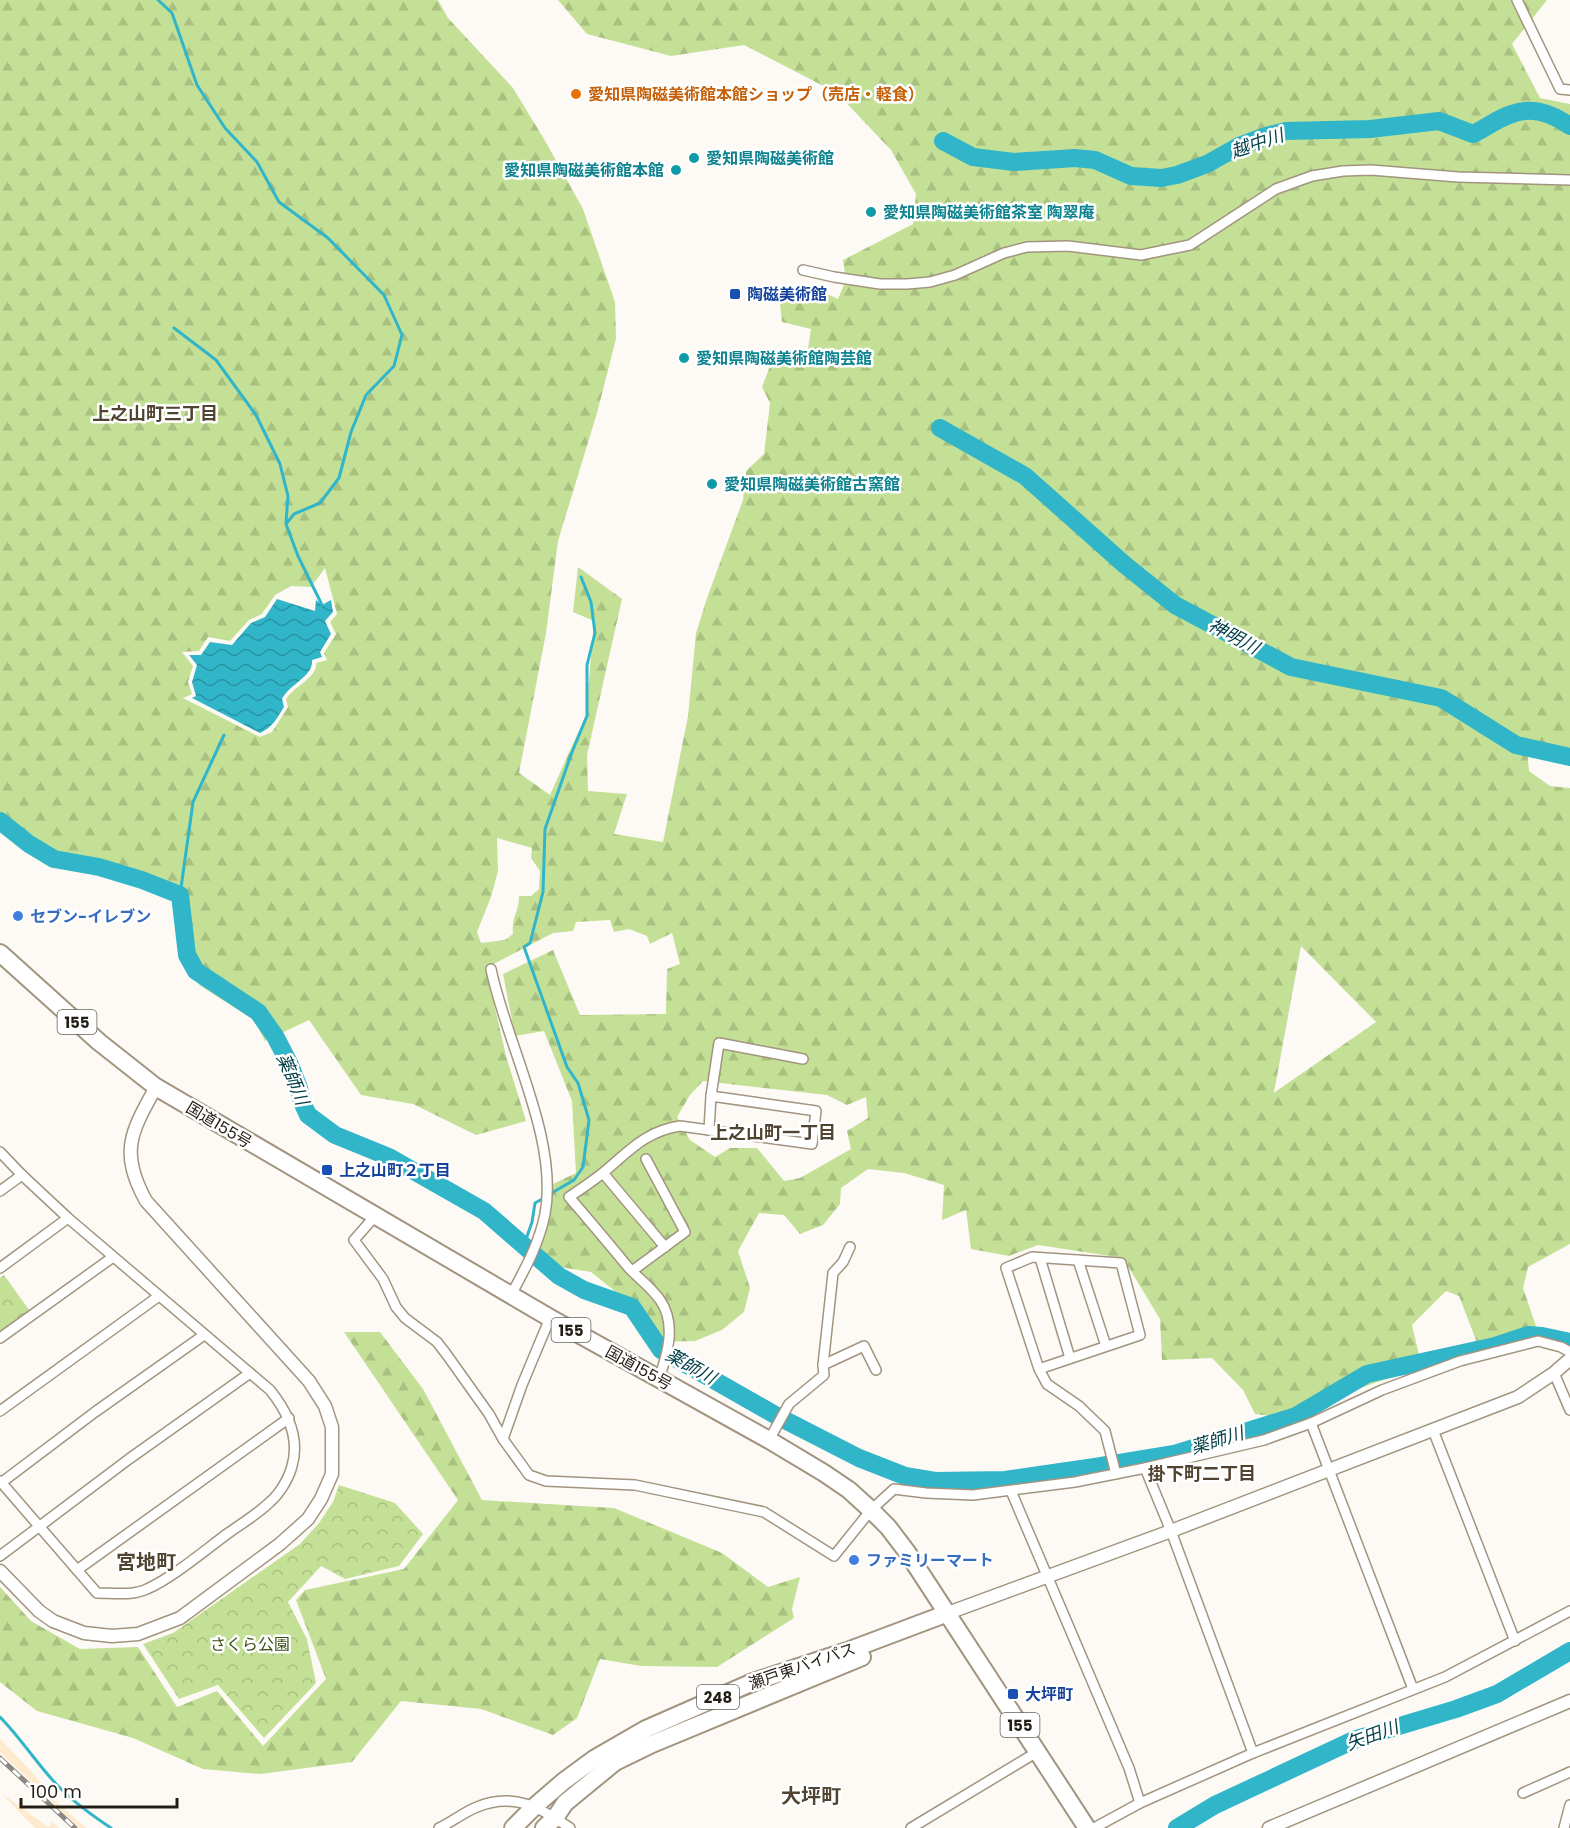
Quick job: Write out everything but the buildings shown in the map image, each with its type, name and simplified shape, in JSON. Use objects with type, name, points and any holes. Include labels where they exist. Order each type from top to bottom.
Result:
[{"type":"highway","name":"国道155号","points":[[0,953],[99,1042],[156,1087],[550,1318],[769,1440],[849,1490],[871,1509],[894,1536],[950,1617],[1087,1828]]},
{"type":"highway","name":"瀬戸東バイパス","points":[[513,1828],[564,1781],[594,1759],[646,1729],[753,1682],[950,1617]]},
{"type":"highway","name":"瀬戸東バイパス","points":[[550,1823],[565,1803],[615,1762],[652,1744],[950,1617]]},
{"type":"street","points":[[1517,0],[1560,90],[1570,90]]},
{"type":"street","points":[[803,270],[879,284],[907,284],[930,282],[955,275],[1004,252],[1027,247],[1068,246],[1141,255],[1190,245],[1276,189],[1312,176],[1343,171],[1371,170],[1458,177],[1570,180]]},
{"type":"street","points":[[491,969],[542,1142],[547,1181],[545,1214],[535,1248],[511,1295]]},
{"type":"street","points":[[709,1130],[718,1043],[804,1059]]},
{"type":"street","points":[[0,1571],[39,1611],[53,1621],[84,1633],[112,1636],[138,1634],[180,1618],[280,1544],[308,1520],[321,1499],[332,1473],[332,1426],[325,1406],[309,1381],[146,1201],[137,1185],[130,1163],[131,1140],[139,1118],[156,1087]]},
{"type":"street","points":[[659,1379],[668,1352],[670,1333],[668,1318],[661,1300],[632,1271],[569,1197],[603,1173],[631,1147],[664,1128],[680,1126],[812,1144],[816,1111],[711,1096]]},
{"type":"street","points":[[0,1152],[22,1175],[113,1257],[270,1390],[289,1418],[294,1446],[293,1465],[288,1478],[272,1501],[199,1555],[146,1590],[97,1593],[1,1482],[204,1335]]},
{"type":"street","points":[[632,1271],[685,1232],[646,1159]]},
{"type":"street","points":[[603,1173],[665,1247]]},
{"type":"street","points":[[0,1191],[22,1175]]},
{"type":"street","points":[[376,1215],[354,1240],[383,1279],[396,1307],[405,1318],[437,1342],[489,1414],[503,1439],[529,1475],[546,1481],[635,1485],[764,1512],[834,1556],[871,1509],[894,1489],[974,1495],[1116,1474],[1264,1440],[1311,1423],[1382,1390],[1460,1362],[1538,1341],[1561,1347],[1570,1352]]},
{"type":"street","points":[[0,1268],[69,1218]]},
{"type":"street","points":[[769,1440],[789,1404],[824,1375],[823,1365],[833,1273],[843,1262],[850,1247]]},
{"type":"street","points":[[0,1338],[113,1257]]},
{"type":"street","points":[[1039,1369],[1140,1335],[1121,1263],[1032,1257],[1006,1268],[1039,1369],[1047,1384],[1079,1406],[1104,1431],[1116,1474]]},
{"type":"street","points":[[1040,1258],[1070,1358]]},
{"type":"street","points":[[1078,1260],[1106,1346]]},
{"type":"street","points":[[0,1411],[159,1296]]},
{"type":"street","points":[[503,1439],[522,1385],[550,1318]]},
{"type":"street","points":[[823,1365],[864,1346],[876,1370]]},
{"type":"street","points":[[950,1617],[1047,1575],[1171,1531],[1518,1396],[1554,1373],[1570,1359]]},
{"type":"street","points":[[0,1556],[250,1373]]},
{"type":"street","points":[[1554,1373],[1570,1410]]},
{"type":"street","points":[[77,1570],[289,1418]]},
{"type":"street","points":[[1311,1423],[1413,1689]]},
{"type":"street","points":[[1433,1430],[1515,1641]]},
{"type":"street","points":[[1145,1468],[1254,1753]]},
{"type":"street","points":[[1011,1491],[1129,1768],[1140,1803]]},
{"type":"street","points":[[1094,1828],[1140,1803],[1254,1753],[1445,1677],[1570,1611]]},
{"type":"street","points":[[1269,1828],[1570,1701]]},
{"type":"street","points":[[911,1828],[1037,1752]]},
{"type":"street","points":[[1523,1793],[1570,1772]]},
{"type":"street","points":[[440,1828],[477,1807],[489,1803],[517,1802],[535,1806],[550,1823],[570,1828]]},
{"type":"street","points":[[1564,1828],[1570,1805]]},
{"type":"shaded area","points":[[0,1739],[33,1773],[53,1799],[86,1828],[79,1828],[0,1752]]},
{"type":"shaded area","points":[[0,1792],[48,1827],[53,1822],[59,1828],[35,1828]]},
{"type":"green space","points":[[0,0],[438,0],[448,18],[513,88],[583,209],[615,302],[616,339],[597,413],[558,541],[546,633],[519,773],[550,795],[586,715],[594,621],[573,612],[578,567],[622,599],[587,755],[588,791],[627,794],[614,834],[663,842],[688,716],[696,633],[743,500],[746,471],[764,454],[770,403],[762,387],[773,358],[807,355],[811,329],[782,322],[780,304],[796,294],[808,291],[821,292],[838,299],[846,280],[843,260],[913,224],[916,194],[891,150],[837,93],[744,45],[671,56],[587,34],[558,0],[1547,0],[1512,44],[1540,98],[1570,104],[1570,748],[1527,749],[1529,771],[1550,786],[1570,788],[1570,1244],[1528,1267],[1523,1288],[1538,1332],[1481,1353],[1459,1296],[1446,1291],[1412,1325],[1419,1355],[1403,1373],[1278,1417],[1255,1414],[1243,1390],[1212,1358],[1162,1360],[1160,1319],[1123,1258],[1038,1245],[1009,1256],[971,1249],[966,1210],[942,1220],[944,1185],[904,1173],[868,1169],[841,1188],[840,1204],[823,1225],[800,1234],[784,1215],[759,1213],[738,1251],[750,1288],[744,1312],[722,1330],[695,1341],[659,1342],[636,1308],[591,1272],[535,1263],[548,1225],[553,1184],[576,1173],[572,1101],[544,1031],[515,1036],[503,974],[553,950],[580,1015],[666,1014],[667,969],[680,964],[672,933],[650,944],[647,936],[629,929],[614,932],[610,920],[576,922],[573,931],[553,933],[486,968],[506,1056],[526,1121],[476,1135],[413,1104],[361,1095],[309,1020],[265,1041],[254,1020],[199,985],[183,894],[147,874],[63,856],[35,842],[0,812]],"holes":[[[325,568],[337,614],[330,622],[336,634],[324,653],[327,660],[316,663],[313,673],[286,699],[288,707],[272,732],[260,737],[183,698],[192,694],[188,682],[193,666],[182,652],[199,651],[208,637],[230,641],[249,620],[262,614],[275,595],[291,586],[311,587]],[[497,838],[532,848],[531,858],[540,871],[539,889],[531,896],[519,896],[513,934],[505,940],[481,943],[477,932],[491,897],[498,871]],[[1301,946],[1376,1022],[1274,1092]],[[703,1081],[827,1095],[847,1105],[866,1097],[868,1118],[847,1131],[851,1149],[800,1178],[784,1181],[757,1148],[730,1148],[715,1157],[690,1140],[677,1117],[690,1095]]]},
{"type":"green space","points":[[4,1275],[32,1314],[0,1337],[0,1278]]},
{"type":"green space","points":[[344,1332],[380,1332],[423,1389],[482,1500],[614,1508],[722,1553],[768,1587],[800,1577],[792,1609],[794,1618],[717,1667],[641,1666],[600,1659],[577,1718],[553,1735],[481,1709],[401,1701],[352,1762],[260,1774],[203,1769],[133,1738],[37,1711],[0,1682],[0,1587],[31,1621],[80,1649],[138,1647],[177,1707],[217,1691],[263,1746],[326,1679],[296,1600],[305,1590],[404,1569],[458,1500]]},
{"type":"green space","name":"さくら公園","points":[[339,1485],[395,1503],[423,1534],[399,1566],[345,1579],[321,1566],[288,1602],[307,1639],[316,1683],[264,1738],[218,1685],[179,1699],[143,1644],[173,1633],[300,1544],[319,1523],[333,1502]]},
{"type":"water","points":[[277,599],[315,611],[316,600],[322,605],[331,600],[333,612],[325,621],[331,634],[320,652],[322,657],[312,660],[309,671],[282,699],[284,707],[277,718],[260,733],[192,698],[196,696],[192,682],[197,665],[189,655],[201,655],[210,642],[232,645],[251,623],[265,617]]},
{"type":"waterway","points":[[158,0],[172,13],[197,85],[225,128],[257,162],[279,202],[328,238],[384,295],[402,335],[394,366],[366,395],[351,432],[339,478],[320,503],[294,514],[286,524],[298,556],[322,605]]},
{"type":"waterway","name":"越中川","points":[[943,141],[973,157],[1014,162],[1075,158],[1095,160],[1131,176],[1161,178],[1207,164],[1239,146],[1286,131],[1370,129],[1439,121],[1473,134],[1507,116],[1528,111],[1542,112],[1570,126]]},
{"type":"waterway","points":[[174,328],[216,360],[256,415],[280,464],[288,496],[286,522]]},
{"type":"waterway","name":"神明川","points":[[940,428],[1025,476],[1125,565],[1175,605],[1291,667],[1441,698],[1516,745],[1570,757]]},
{"type":"waterway","points":[[550,1194],[574,1180],[583,1167],[589,1120],[578,1083],[567,1067],[524,947],[530,943],[543,892],[545,829],[587,716],[587,665],[595,633],[591,602],[581,577]]},
{"type":"waterway","points":[[180,895],[193,802],[224,735]]},
{"type":"waterway","name":"薬師川","points":[[0,821],[29,844],[54,859],[99,867],[180,895],[187,955],[196,971],[258,1012],[275,1036],[290,1065],[308,1115],[335,1135],[389,1157],[484,1211],[559,1276],[584,1290],[632,1307],[661,1350],[777,1416],[859,1458],[905,1476],[935,1481],[1005,1480],[1174,1454],[1296,1416],[1367,1374],[1495,1346],[1528,1335],[1570,1342]]},
{"type":"waterway","points":[[524,1245],[532,1222],[535,1203],[544,1198]]},
{"type":"waterway","name":"矢田川","points":[[1177,1828],[1215,1805],[1356,1739],[1456,1709],[1497,1694],[1570,1651]]},
{"type":"waterway","points":[[0,1717],[60,1788],[111,1828]]},
{"type":"railway","points":[[0,1758],[75,1828]]},
{"type":"place","name":"愛知県陶磁美術館本館ショップ（売店・軽食）","points":[[576,94]]},
{"type":"place","name":"愛知県陶磁美術館","points":[[694,158]]},
{"type":"place","name":"愛知県陶磁美術館本館","points":[[676,170]]},
{"type":"place","name":"愛知県陶磁美術館茶室 陶翠庵","points":[[871,212]]},
{"type":"place","name":"陶磁美術館","points":[[735,294]]},
{"type":"place","name":"愛知県陶磁美術館陶芸館","points":[[684,358]]},
{"type":"place","name":"愛知県陶磁美術館古窯館","points":[[712,484]]},
{"type":"place","name":"セブン-イレブン","points":[[18,916]]},
{"type":"place","name":"上之山町２丁目","points":[[327,1170]]},
{"type":"place","name":"ファミリーマート","points":[[854,1560]]},
{"type":"place","name":"大坪町","points":[[1013,1694]]},
{"type":"district","name":"上之山町三丁目","points":[[155,413]]},
{"type":"district","name":"上之山町一丁目","points":[[773,1132]]},
{"type":"district","name":"掛下町二丁目","points":[[1202,1473]]},
{"type":"district","name":"宮地町","points":[[146,1562]]},
{"type":"district","name":"大坪町","points":[[811,1796]]}]
